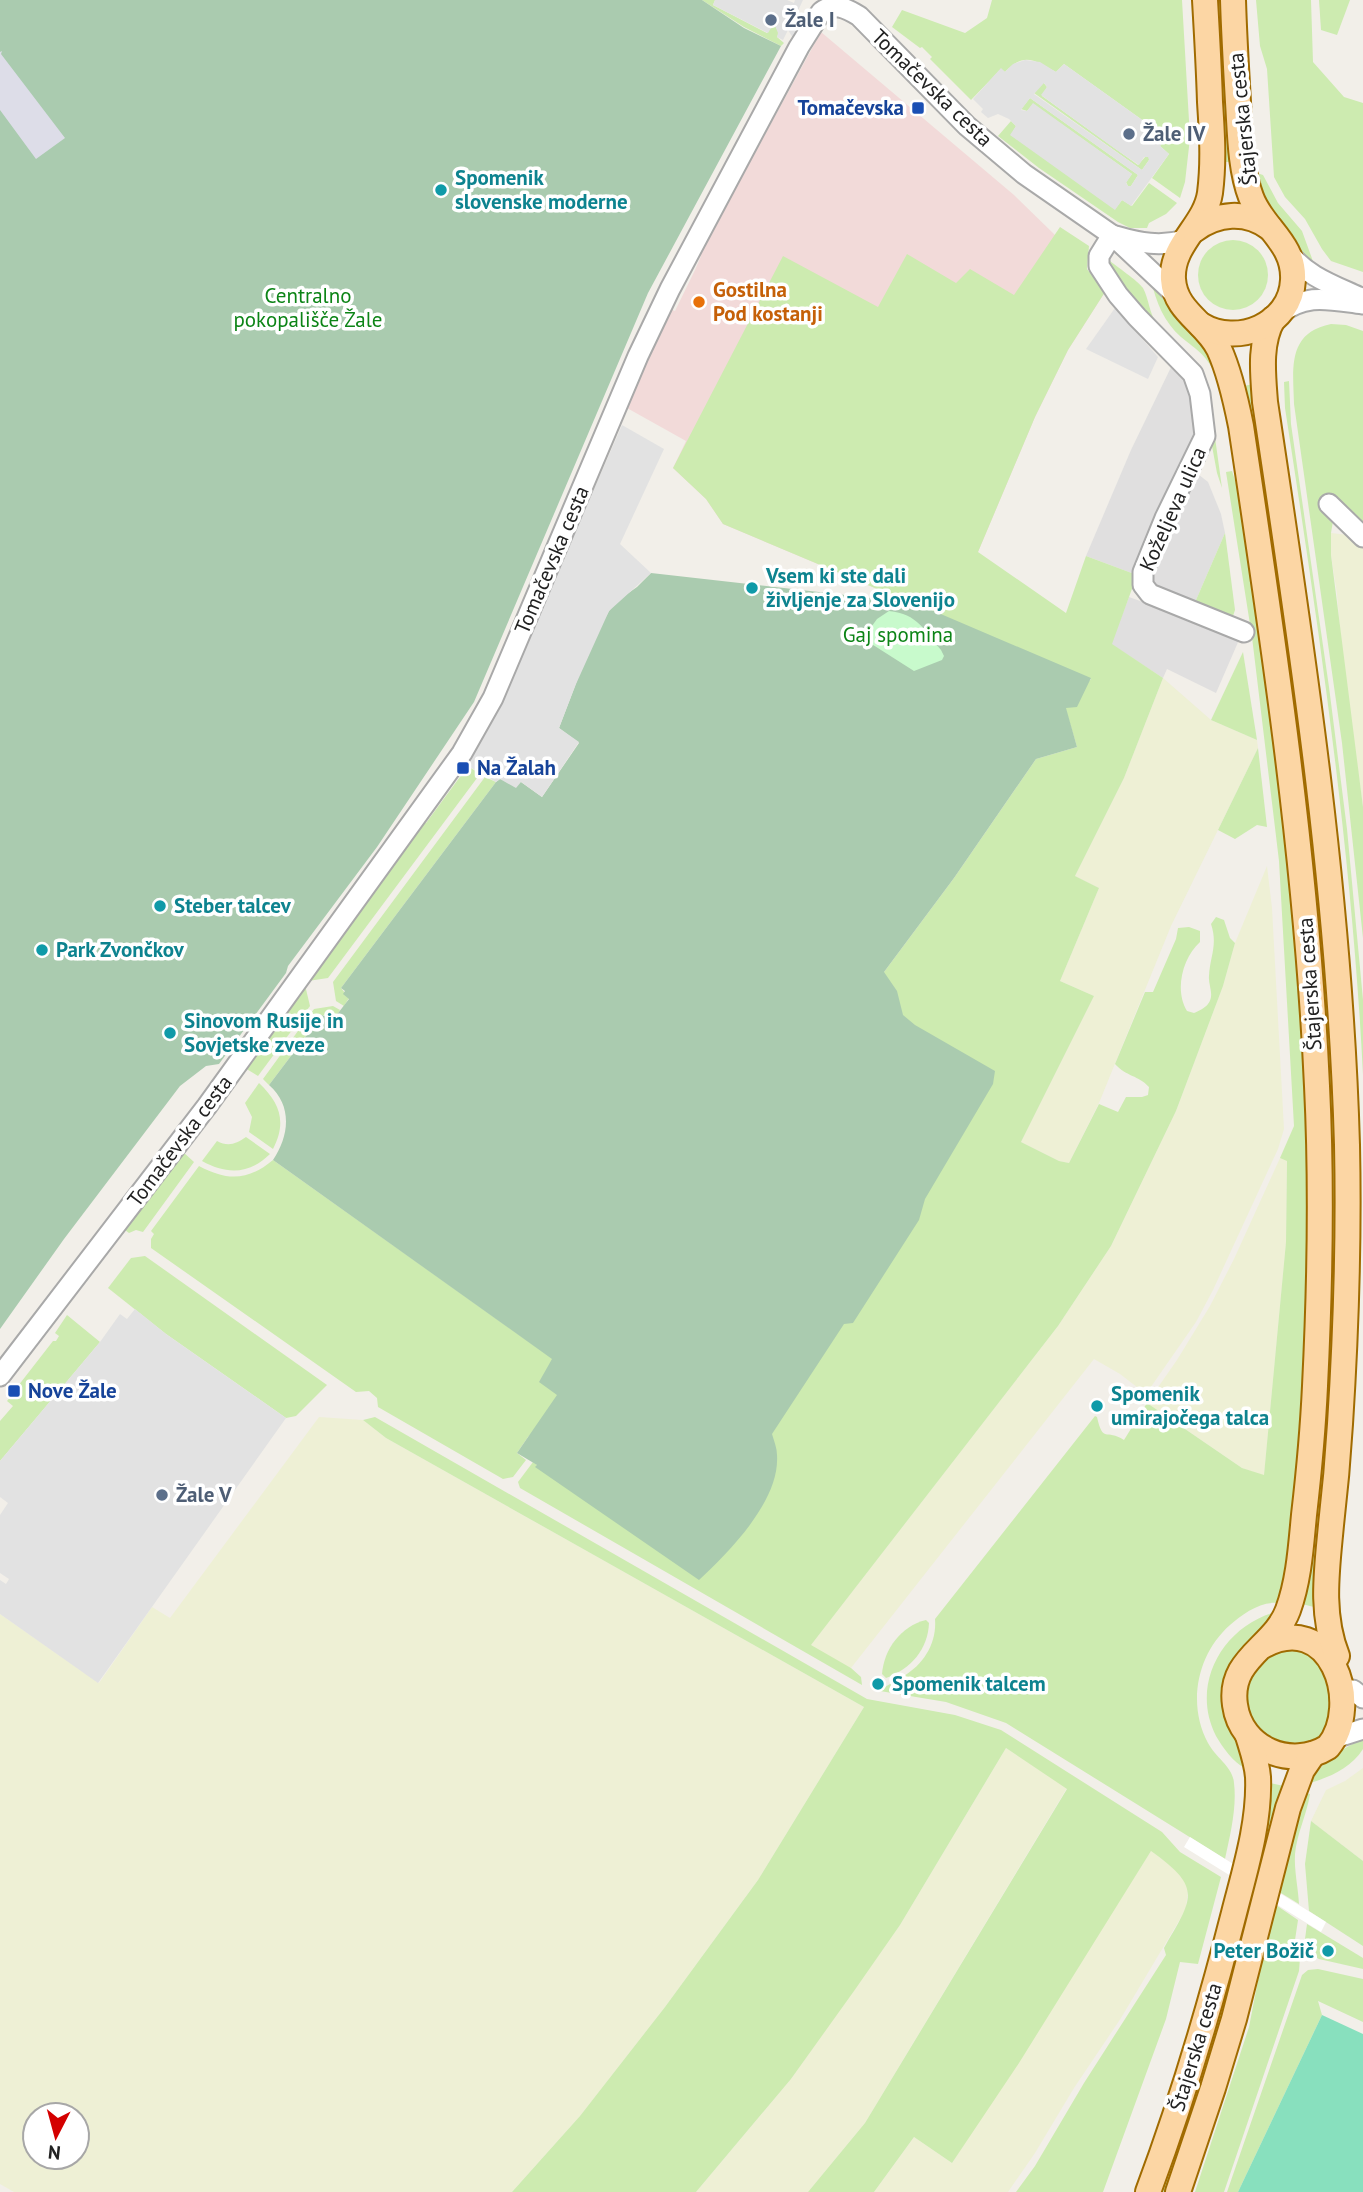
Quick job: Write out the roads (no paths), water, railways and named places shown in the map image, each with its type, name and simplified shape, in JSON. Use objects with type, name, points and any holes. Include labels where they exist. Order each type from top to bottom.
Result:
[{"type":"main road","name":"Štajerska cesta","points":[[1148,2192],[1203,2027],[1246,1863],[1255,1815],[1258,1777],[1248,1736],[1236,1714],[1235,1689],[1238,1675],[1244,1665],[1282,1624],[1292,1597],[1303,1535],[1315,1394],[1319,1275],[1317,1074],[1297,838],[1241,426],[1219,349],[1186,311],[1177,296],[1174,283],[1178,251],[1203,215],[1208,201],[1212,153],[1205,0]]},
{"type":"main road","name":"Štajerska cesta","points":[[1178,2192],[1234,2019],[1288,1808],[1303,1770],[1313,1754],[1338,1737],[1351,1716],[1358,1694],[1337,1656],[1328,1627],[1325,1598],[1346,1321],[1348,1238],[1340,1002],[1323,826],[1264,389],[1265,340],[1275,317],[1287,302],[1293,284],[1292,264],[1288,251],[1254,206],[1247,181],[1239,130],[1233,0]]},
{"type":"main road","name":"Štajerska cesta","points":[[1189,235],[1218,217],[1237,215],[1255,219],[1274,231]]},
{"type":"main road","points":[[1200,325],[1220,333],[1237,335],[1253,331],[1275,317]]},
{"type":"main road","points":[[1261,1647],[1279,1639],[1304,1638],[1322,1644],[1337,1656]]},
{"type":"main road","points":[[1248,1736],[1263,1748],[1280,1755],[1297,1757],[1313,1754]]},
{"type":"street","name":"Tomačevska cesta","points":[[0,1376],[207,1106],[462,753],[493,698],[638,356],[670,289],[799,47],[821,12],[836,6],[859,16],[942,102],[977,134],[1024,174],[1112,235],[1177,296]]},
{"type":"street","name":"Tomačevska cesta","points":[[1112,235],[1147,244],[1162,244],[1189,235]]},
{"type":"street","name":"Koželjeva ulica","points":[[1112,235],[1099,256],[1099,266],[1137,317],[1193,374],[1200,394],[1205,436],[1154,542],[1143,572],[1143,585],[1150,594],[1244,632]]},
{"type":"street","points":[[1288,251],[1299,265],[1310,273],[1363,301]]},
{"type":"street","points":[[1275,317],[1293,304],[1305,300],[1363,301]]},
{"type":"street","points":[[1329,505],[1363,537]]},
{"type":"street","points":[[1338,1737],[1363,1729]]},
{"type":"place","name":"Žale I","points":[[771,20]]},
{"type":"place","name":"Tomačevska","points":[[918,108]]},
{"type":"place","name":"Žale IV","points":[[1129,134]]},
{"type":"place","name":"Spomenik slovenske moderne","points":[[441,190]]},
{"type":"place","name":"Gostilna Pod kostanji","points":[[699,302]]},
{"type":"place","name":"Vsem ki ste dali življenje za Slovenijo","points":[[752,588]]},
{"type":"place","name":"Na Žalah","points":[[463,768]]},
{"type":"place","name":"Steber talcev","points":[[160,906]]},
{"type":"place","name":"Park Zvončkov","points":[[42,950]]},
{"type":"place","name":"Sinovom Rusije in Sovjetske zveze","points":[[170,1033]]},
{"type":"place","name":"Nove Žale","points":[[14,1391]]},
{"type":"place","name":"Spomenik umirajočega talca","points":[[1097,1406]]},
{"type":"place","name":"Žale V","points":[[162,1495]]},
{"type":"place","name":"Spomenik talcem","points":[[878,1684]]},
{"type":"place","name":"Peter Božič","points":[[1328,1951]]},
{"type":"park label","name":"Centralno pokopališče Žale","points":[[308,308]]},
{"type":"park label","name":"Gaj spomina","points":[[898,635]]}]
